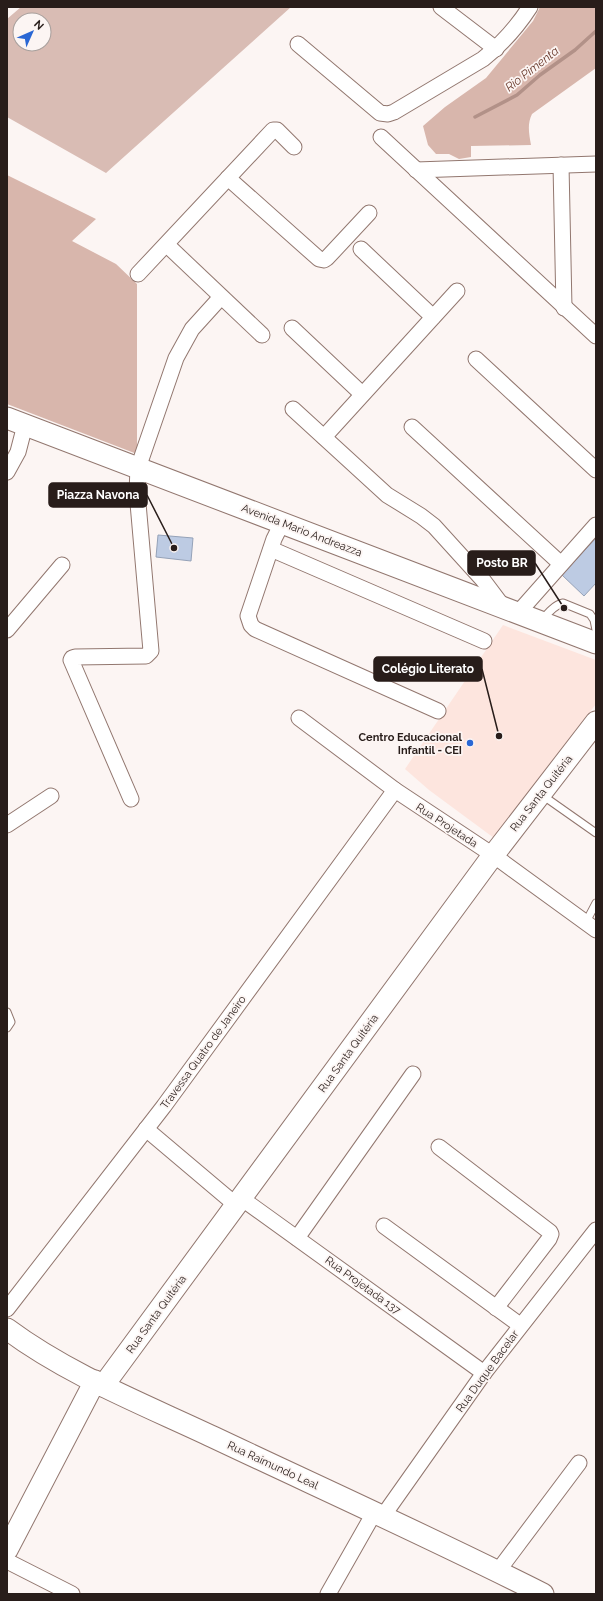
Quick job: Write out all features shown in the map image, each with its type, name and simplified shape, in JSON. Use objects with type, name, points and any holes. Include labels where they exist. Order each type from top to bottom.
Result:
[{"type":"street","points":[[441,7],[496,49]]},
{"type":"street","points":[[298,44],[380,113],[388,114],[394,112],[484,59],[496,49],[518,25],[530,7]]},
{"type":"street","points":[[138,274],[273,130],[277,130],[294,147]]},
{"type":"street","points":[[381,137],[596,336]]},
{"type":"street","points":[[416,170],[596,164]]},
{"type":"street","points":[[561,165],[564,308]]},
{"type":"street","points":[[228,178],[319,259],[324,260],[328,258],[369,213]]},
{"type":"street","points":[[166,245],[262,335]]},
{"type":"street","points":[[361,249],[433,317]]},
{"type":"street","points":[[324,437],[457,291]]},
{"type":"street","points":[[131,799],[71,660],[75,657],[146,656],[151,651],[138,492],[138,468],[176,358],[192,329],[221,297]]},
{"type":"street","points":[[292,328],[362,394]]},
{"type":"street","points":[[476,359],[596,470]]},
{"type":"street","points":[[293,409],[387,495],[434,526],[511,610],[561,564],[596,525]]},
{"type":"street","points":[[7,472],[18,452],[16,421]]},
{"type":"street","name":"Avenida Mario Andreazza","points":[[16,421],[596,643]]},
{"type":"street","points":[[412,427],[561,564]]},
{"type":"street","points":[[282,523],[271,549],[248,616],[251,626],[438,711]]},
{"type":"street","points":[[271,549],[484,641]]},
{"type":"street","points":[[7,630],[62,565]]},
{"type":"street","name":"Rua Projetada","points":[[300,718],[395,790],[493,855],[591,926]]},
{"type":"street","name":"Rua Santa Quitéria","points":[[7,1550],[99,1384],[239,1201],[493,855],[596,722]]},
{"type":"street","name":"Travessa Quatro de Janeiro","points":[[7,1309],[146,1128],[395,790]]},
{"type":"street","points":[[7,825],[50,796]]},
{"type":"street","points":[[297,1238],[413,1074]]},
{"type":"street","name":"Rua Projetada 137","points":[[146,1128],[239,1201],[297,1238],[484,1373]]},
{"type":"street","points":[[440,1147],[551,1234],[549,1239],[496,1308]]},
{"type":"street","points":[[384,1226],[520,1325]]},
{"type":"street","name":"Rua Duque Bacelar","points":[[328,1594],[378,1514],[520,1325],[596,1230]]},
{"type":"street","name":"Rua Raimundo Leal","points":[[7,1329],[53,1360],[99,1384],[378,1514],[543,1594]]},
{"type":"street","points":[[498,1571],[579,1464]]},
{"type":"street","points":[[7,1561],[72,1594]]},
{"type":"lane","points":[[540,622],[549,612],[562,603],[590,614],[594,620],[596,630]]},
{"type":"lane","points":[[541,794],[584,823],[596,834]]},
{"type":"lane","points":[[591,926],[596,903]]},
{"type":"lane","points":[[7,1012],[11,1022],[7,1028]]},
{"type":"shaded area","points":[[21,7],[291,7],[106,173],[7,117],[7,19],[12,15],[12,52],[52,52],[52,12],[15,12]]},
{"type":"shaded area","points":[[540,7],[596,7],[596,68],[532,114],[529,125],[531,145],[471,146],[471,157],[459,159],[449,154],[436,154],[428,145],[423,126],[445,107],[486,78],[533,21]]},
{"type":"shaded area","points":[[7,175],[96,219],[72,241],[116,264],[137,284],[137,454],[7,404]]},
{"type":"shaded area","points":[[503,625],[596,660],[596,704],[494,838],[429,790],[405,769]]},
{"type":"building","points":[[158,535],[193,538],[191,561],[156,557]]},
{"type":"building","points":[[596,538],[596,583],[584,596],[562,575]]},
{"type":"waterway","name":"Rio Pimenta","points":[[475,117],[517,95],[540,75],[575,50],[596,31]]},
{"type":"place","name":"Piazza Navona","points":[[174,548]]},
{"type":"place","name":"Posto BR","points":[[564,608]]},
{"type":"place","name":"Colégio Literato","points":[[499,736]]},
{"type":"place","name":"Centro Educacional Infantil - CEI","points":[[470,743]]}]
